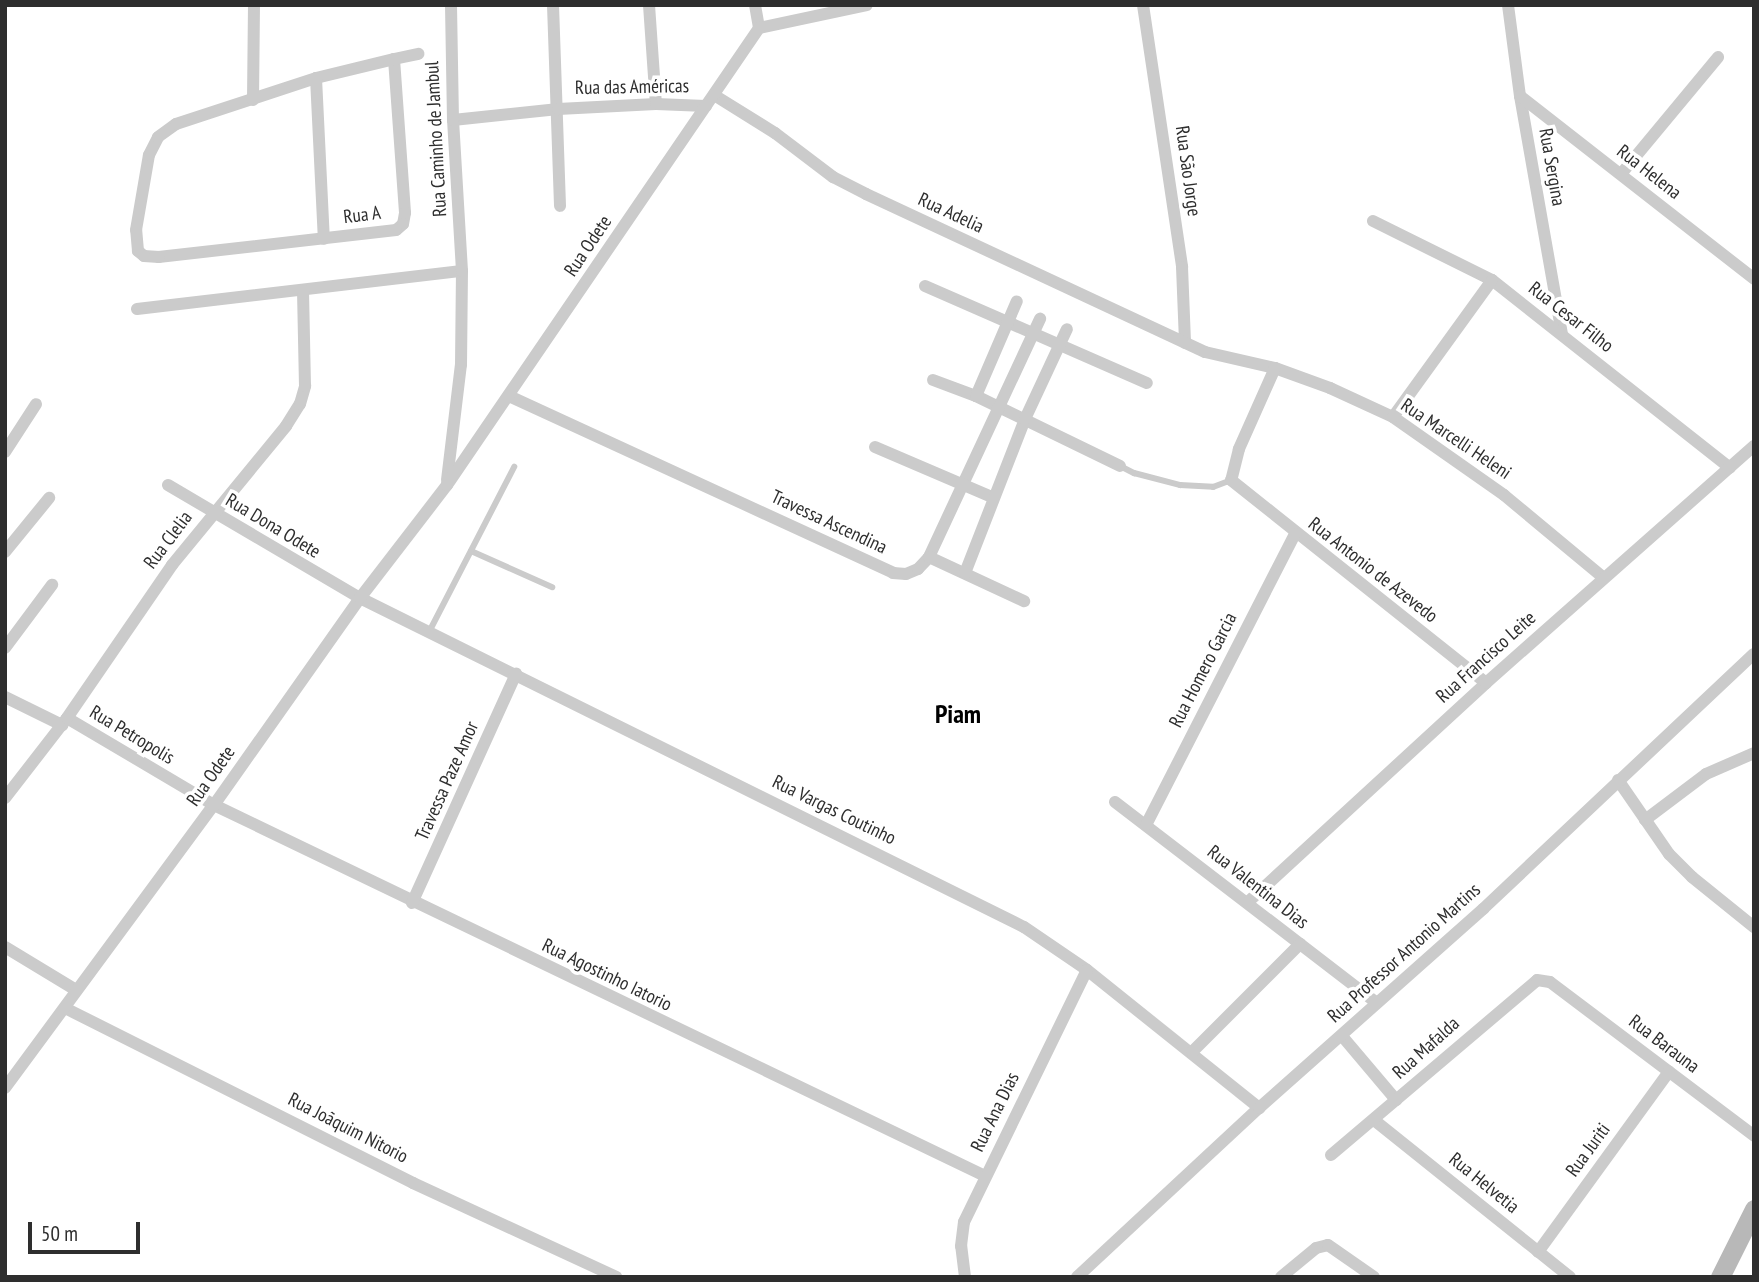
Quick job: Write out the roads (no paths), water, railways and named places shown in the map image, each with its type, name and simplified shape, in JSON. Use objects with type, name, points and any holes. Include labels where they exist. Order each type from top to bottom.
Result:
[{"type":"main road","points":[[1720,1277],[1754,1209]]},
{"type":"street","points":[[254,5],[253,100],[316,78],[418,54]]},
{"type":"street","name":"Rua Caminho de Jambul","points":[[450,5],[453,120],[463,271]]},
{"type":"street","name":"Rua das Américas","points":[[553,5],[560,206]]},
{"type":"street","points":[[649,5],[656,104]]},
{"type":"street","points":[[755,5],[759,28],[867,5]]},
{"type":"street","name":"Rua São Jorge","points":[[1143,5],[1182,267],[1185,344]]},
{"type":"street","name":"Rua Sergina","points":[[1508,5],[1520,96],[1562,334]]},
{"type":"street","name":"Rua Odete","points":[[5,1088],[214,805],[360,598],[447,485],[759,28]]},
{"type":"street","points":[[1620,174],[1718,58]]},
{"type":"street","name":"Rua A","points":[[253,100],[176,124],[158,137],[149,155],[135,244],[144,256],[159,257],[396,230],[403,224],[405,213],[394,59]]},
{"type":"street","points":[[316,78],[324,239]]},
{"type":"street","name":"Rua Adelia","points":[[714,95],[775,133],[833,177],[1185,344]]},
{"type":"street","name":"Rua Helena","points":[[1520,96],[1753,277]]},
{"type":"street","name":"Rua das Américas","points":[[558,109],[656,104],[706,106]]},
{"type":"street","points":[[453,120],[558,109]]},
{"type":"street","name":"Rua Cesar Filho","points":[[1373,220],[1492,280],[1730,468]]},
{"type":"street","points":[[137,309],[463,271],[461,365],[447,485]]},
{"type":"street","points":[[1393,417],[1492,280]]},
{"type":"street","points":[[925,286],[1147,383]]},
{"type":"street","name":"Rua Clelia","points":[[5,798],[65,722],[172,565],[286,426],[300,404],[305,386],[303,290]]},
{"type":"street","points":[[976,396],[1017,301]]},
{"type":"street","points":[[1024,601],[929,557],[1040,319]]},
{"type":"street","points":[[965,572],[1026,419],[1067,329]]},
{"type":"street","name":"Rua Marcelli Heleni","points":[[1185,344],[1205,352],[1275,368],[1330,388],[1393,417],[1504,495],[1604,578]]},
{"type":"street","points":[[1234,484],[1239,449],[1275,368]]},
{"type":"street","points":[[933,380],[976,396],[1120,466]]},
{"type":"street","name":"Travessa Ascendina","points":[[509,396],[893,573],[906,574],[918,569],[929,557]]},
{"type":"street","points":[[5,452],[36,404]]},
{"type":"street","name":"Rua Francisco Leite","points":[[1248,902],[1486,683],[1754,446]]},
{"type":"street","points":[[875,447],[995,498]]},
{"type":"street","name":"Rua Antonio de Azevedo","points":[[1234,484],[1486,683]]},
{"type":"street","name":"Rua Dona Odete","points":[[168,485],[360,598]]},
{"type":"street","points":[[5,552],[49,498]]},
{"type":"street","name":"Rua Homero Garcia","points":[[1146,825],[1295,534]]},
{"type":"street","points":[[5,648],[52,585]]},
{"type":"street","name":"Rua Vargas Coutinho","points":[[360,598],[1024,927],[1087,970],[1259,1108]]},
{"type":"street","name":"Rua Professor Antonio Martins","points":[[1077,1277],[1259,1108],[1483,909],[1754,654]]},
{"type":"street","name":"Travessa Paze Amor","points":[[412,903],[516,674]]},
{"type":"street","name":"Rua Petropolis","points":[[5,697],[65,722],[214,805]]},
{"type":"street","points":[[1645,820],[1706,774],[1754,753]]},
{"type":"street","points":[[1618,780],[1645,820],[1692,877],[1754,927]]},
{"type":"street","name":"Rua Valentina Dias","points":[[1115,802],[1377,1003]]},
{"type":"street","name":"Rua Agostinho Iatorio","points":[[214,805],[412,903],[985,1176]]},
{"type":"street","points":[[1192,1052],[1300,944]]},
{"type":"street","points":[[5,947],[76,990]]},
{"type":"street","name":"Rua Ana Dias","points":[[965,1277],[961,1246],[964,1222],[1087,970]]},
{"type":"street","name":"Rua Mafalda","points":[[1331,1155],[1525,986],[1537,979],[1550,982]]},
{"type":"street","name":"Rua Barauna","points":[[1550,982],[1754,1136]]},
{"type":"street","name":"Rua Joãquim Nitorio","points":[[65,1008],[413,1183],[616,1277]]},
{"type":"street","points":[[1342,1036],[1396,1100]]},
{"type":"street","name":"Rua Juriti","points":[[1538,1252],[1669,1072]]},
{"type":"street","name":"Rua Helvetia","points":[[1374,1120],[1570,1277]]},
{"type":"street","points":[[1281,1277],[1315,1248],[1328,1245],[1339,1250],[1374,1277]]},
{"type":"lane","points":[[1120,466],[1134,473],[1180,485],[1213,487],[1234,484]]},
{"type":"lane","points":[[429,632],[514,467]]},
{"type":"lane","points":[[471,551],[552,587]]},
{"type":"district","name":"Piam","points":[[958,714]]}]
